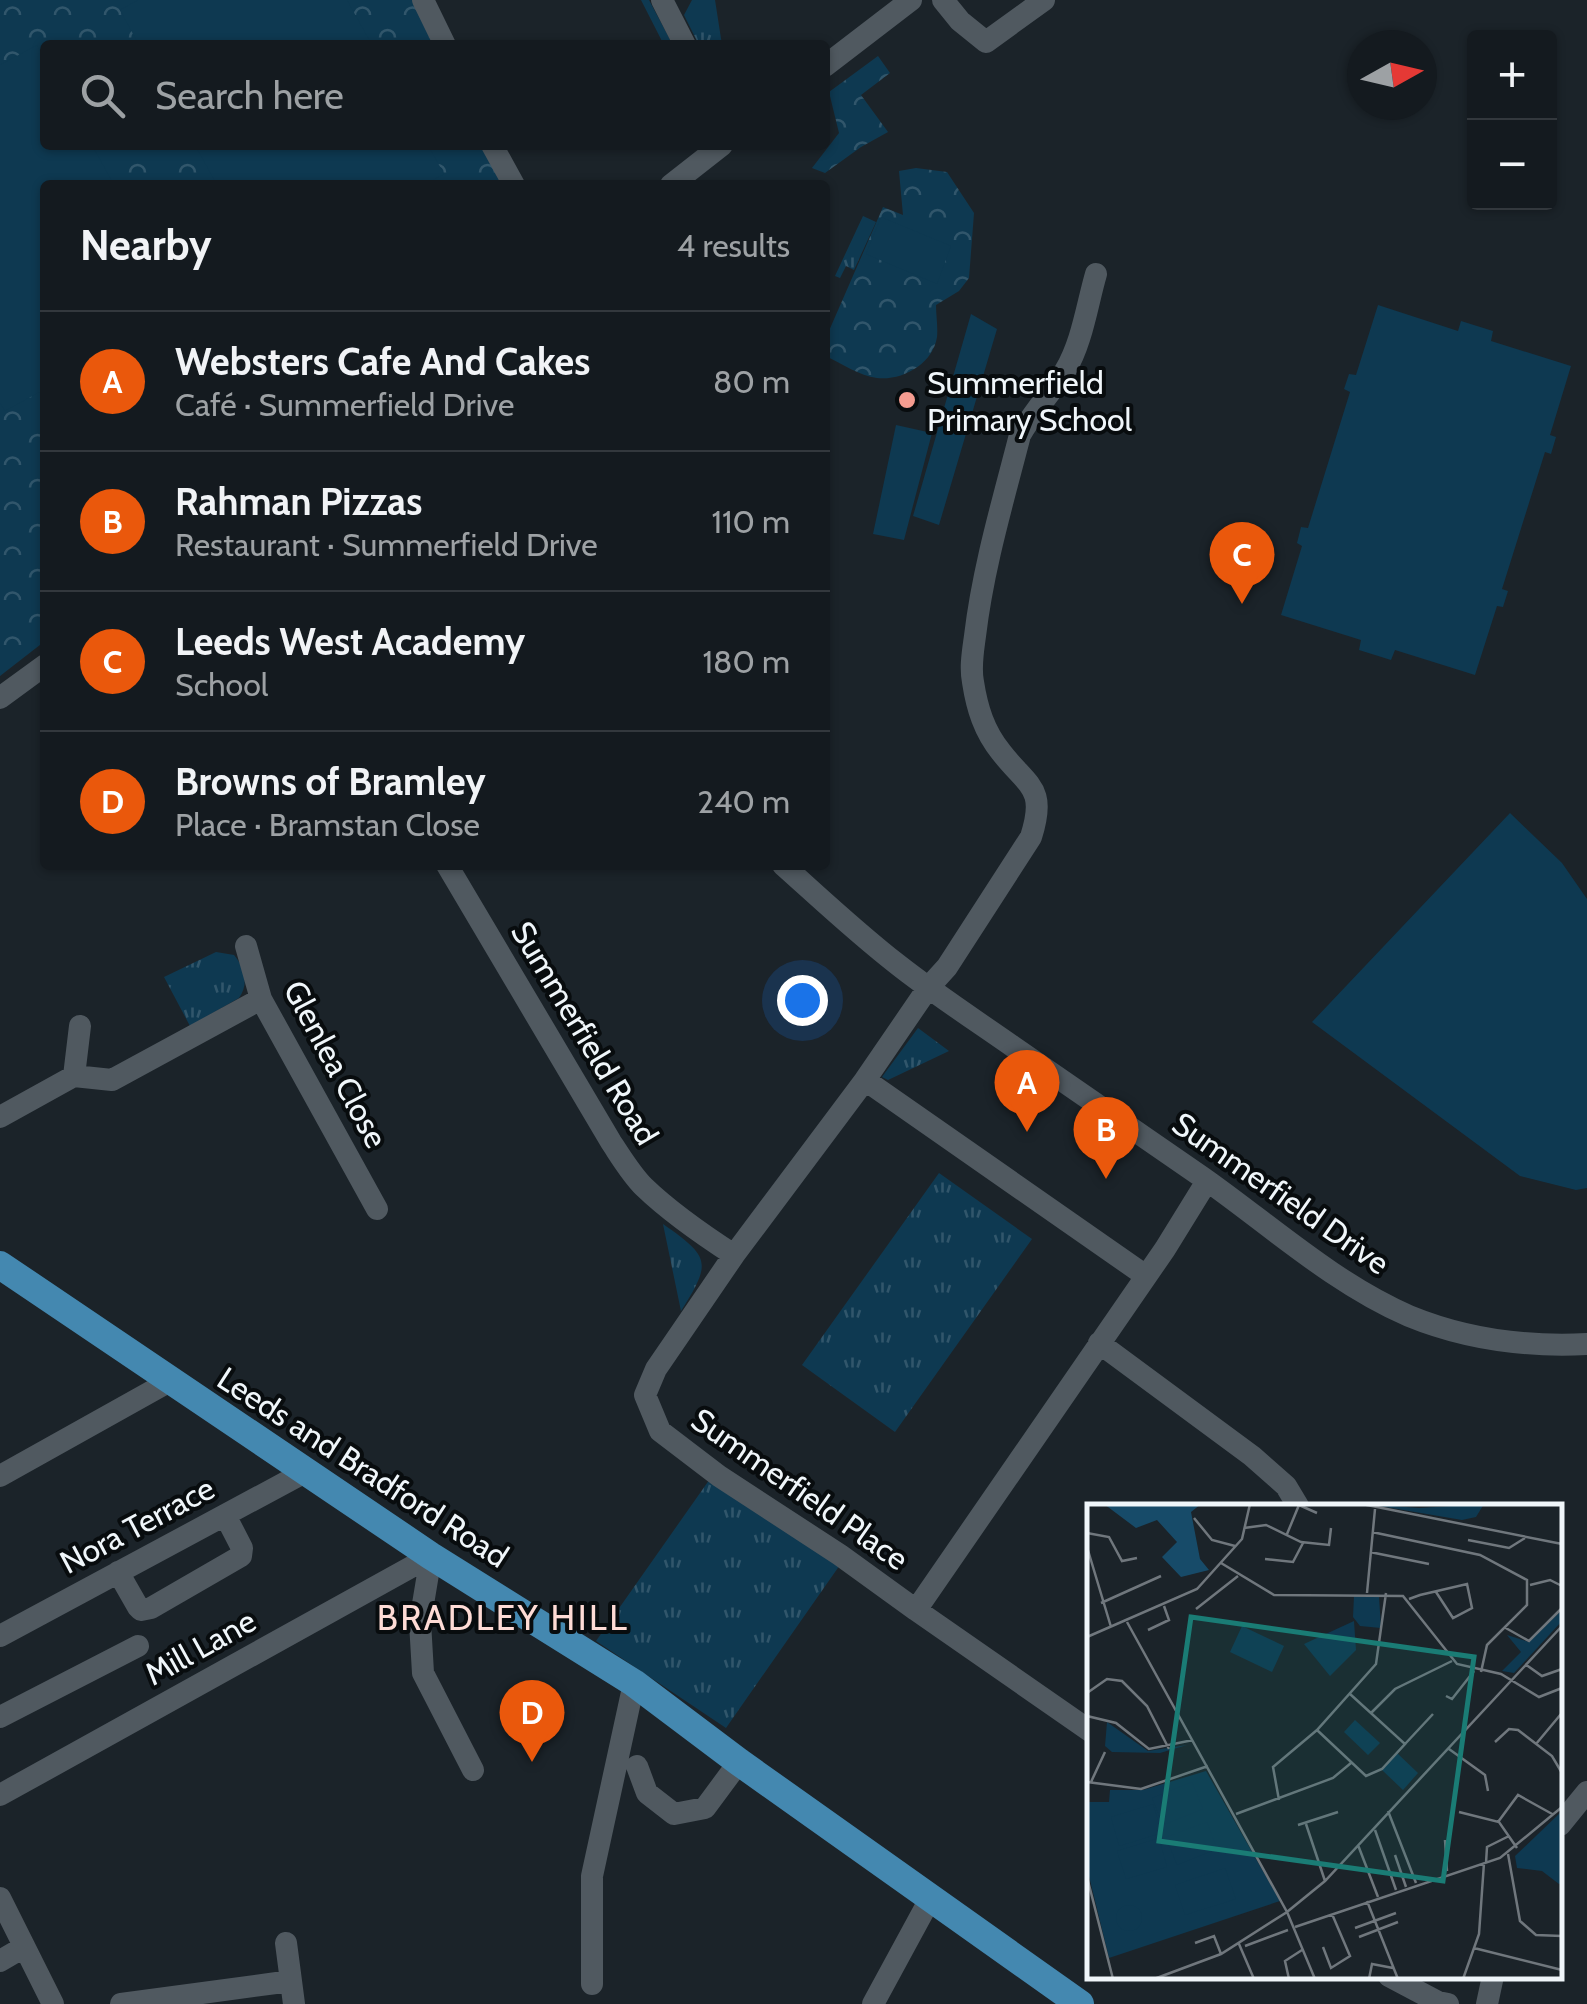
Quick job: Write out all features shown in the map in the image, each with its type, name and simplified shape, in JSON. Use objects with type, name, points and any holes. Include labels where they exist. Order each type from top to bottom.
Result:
[{"type":"main road","name":"Leeds and Bradford Road","points":[[0,1265],[431,1556],[634,1683],[1080,2004]]},
{"type":"street","points":[[423,0],[442,40]]},
{"type":"street","points":[[662,0],[682,40]]},
{"type":"street","points":[[830,62],[911,0]]},
{"type":"street","points":[[943,0],[960,21],[986,42],[1044,0]]},
{"type":"street","points":[[495,150],[511,180]]},
{"type":"street","points":[[677,180],[716,150]]},
{"type":"street","name":"Summerfield Place","points":[[1096,274],[1070,361],[1020,435],[987,568],[974,646],[972,675],[980,716],[988,734],[1029,783],[1037,799],[1031,838],[947,967],[928,988],[656,1369],[646,1395],[660,1431],[719,1476],[916,1610],[1207,1181]]},
{"type":"street","points":[[0,698],[40,669]]},
{"type":"street","name":"Summerfield Road","points":[[449,870],[627,1166],[643,1186],[734,1256]]},
{"type":"street","name":"Summerfield Drive","points":[[789,870],[928,988],[1324,1267],[1373,1297],[1442,1328],[1500,1341],[1548,1346],[1587,1344]]},
{"type":"street","name":"Glenlea Close","points":[[246,946],[260,999],[377,1209]]},
{"type":"street","points":[[0,1116],[74,1076],[112,1080],[260,999]]},
{"type":"street","points":[[74,1076],[80,1026]]},
{"type":"street","points":[[865,1080],[1146,1276]]},
{"type":"street","points":[[1099,1343],[1252,1456],[1286,1486],[1297,1504]]},
{"type":"street","points":[[0,1476],[170,1382]]},
{"type":"street","name":"Nora Terrace","points":[[0,1636],[305,1472]]},
{"type":"street","points":[[118,1572],[138,1607],[151,1608],[242,1556],[242,1548],[225,1515]]},
{"type":"street","points":[[431,1556],[420,1622],[423,1673],[472,1770]]},
{"type":"street","name":"Mill Lane","points":[[0,1795],[431,1556]]},
{"type":"street","points":[[916,1610],[1087,1729]]},
{"type":"street","points":[[0,1717],[138,1646]]},
{"type":"street","points":[[592,1984],[592,1876],[634,1683]]},
{"type":"street","points":[[637,1766],[647,1792],[674,1814],[705,1808],[739,1762]]},
{"type":"street","points":[[1562,1823],[1587,1792]]},
{"type":"street","points":[[0,1898],[54,2004]]},
{"type":"street","points":[[872,2004],[930,1898]]},
{"type":"street","points":[[121,2004],[293,1993],[286,1943]]},
{"type":"street","points":[[0,1961],[24,1947]]},
{"type":"street","points":[[1395,1979],[1448,2004]]},
{"type":"street","points":[[1487,2004],[1492,1979]]},
{"type":"green space","points":[[0,0],[412,0],[432,40],[40,40],[40,150],[484,150],[500,180],[40,180],[40,645],[0,676]]},
{"type":"green space","points":[[138,0],[347,0],[369,40],[136,40],[120,10]]},
{"type":"green space","points":[[641,0],[649,0],[670,40],[661,40]]},
{"type":"green space","points":[[692,0],[715,0],[721,40],[696,40],[684,15]]},
{"type":"green space","points":[[37,45],[40,150],[95,150],[111,180],[40,180],[40,392],[5,411],[0,403],[0,65]]},
{"type":"green space","points":[[878,56],[890,73],[861,95],[888,132],[825,173],[812,168],[830,150],[839,133],[830,91]]},
{"type":"green space","points":[[198,150],[431,150],[444,174],[433,180],[214,180]]},
{"type":"green space","points":[[916,168],[947,172],[974,213],[969,278],[959,291],[936,305],[937,337],[923,363],[896,377],[871,377],[830,358],[830,329],[883,207],[903,215],[899,171]]},
{"type":"green space","points":[[863,216],[876,222],[854,270],[846,266],[840,278],[835,276]]},
{"type":"green space","points":[[881,217],[951,246],[937,284],[866,254]]},
{"type":"green space","points":[[1378,305],[1458,331],[1461,321],[1493,331],[1491,341],[1571,366],[1550,435],[1556,437],[1551,454],[1545,452],[1502,589],[1508,591],[1503,607],[1497,606],[1475,675],[1395,650],[1391,660],[1359,650],[1361,640],[1281,615],[1302,546],[1297,543],[1301,527],[1308,528],[1350,392],[1344,389],[1349,374],[1356,375]]},
{"type":"green space","points":[[971,314],[997,329],[939,525],[913,516]]},
{"type":"green space","points":[[896,425],[932,433],[904,540],[873,534]]},
{"type":"green space","points":[[1510,813],[1562,863],[1587,899],[1587,1188],[1576,1190],[1520,1176],[1312,1022]]},
{"type":"green space","points":[[216,952],[234,955],[238,960],[244,976],[242,993],[190,1026],[164,977]]},
{"type":"green space","points":[[918,1028],[949,1051],[888,1080],[882,1077]]},
{"type":"green space","points":[[939,1173],[1032,1239],[895,1432],[802,1365]]},
{"type":"green space","points":[[663,1224],[698,1253],[701,1262],[698,1281],[681,1311]]},
{"type":"green space","points":[[712,1476],[842,1562],[726,1728],[596,1641]]},
{"type":"place","name":"Summerfield Primary School","points":[[907,400]]},
{"type":"place","name":"Leeds West Academy","points":[[1242,604]]},
{"type":"place","name":"Websters Cafe And Cakes","points":[[1027,1132]]},
{"type":"place","name":"Rahman Pizzas","points":[[1106,1179]]},
{"type":"place","name":"Browns of Bramley","points":[[532,1762]]},
{"type":"district","name":"BRADLEY HILL","points":[[503,1617]]}]
